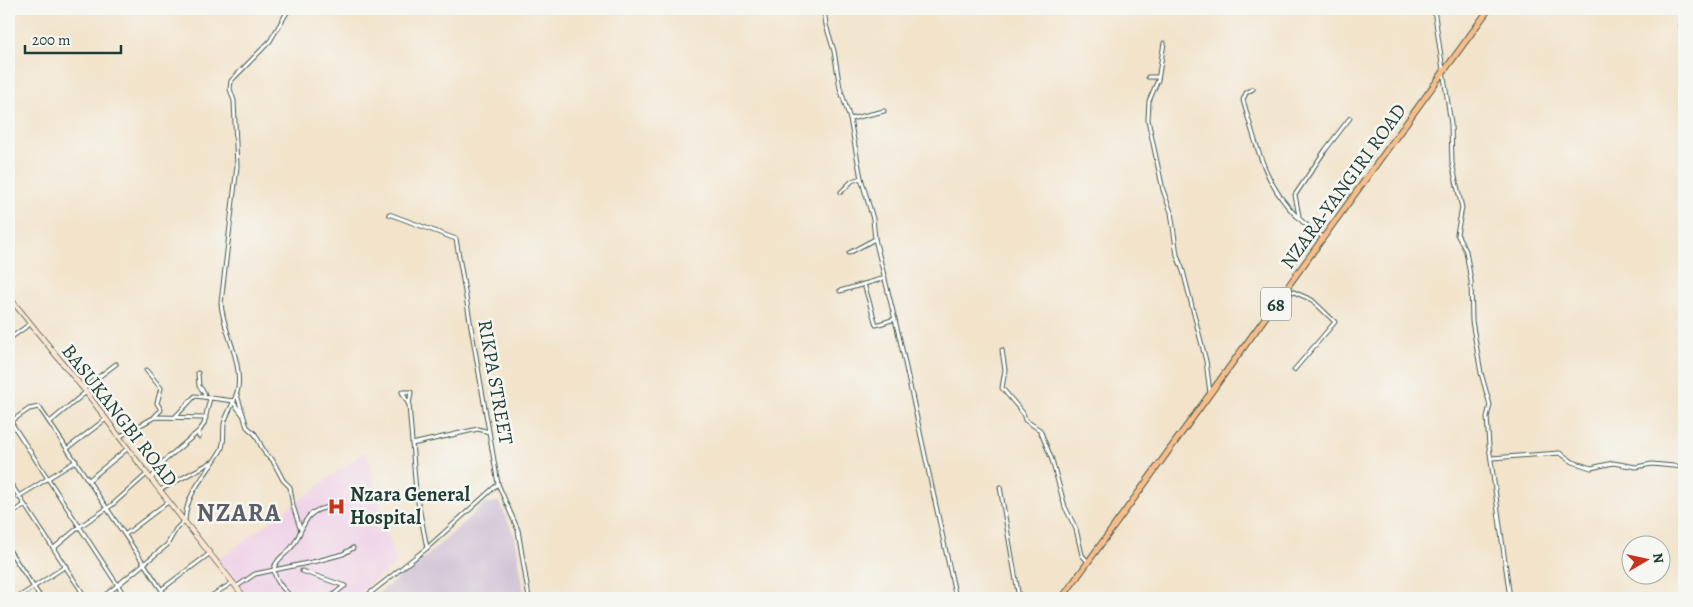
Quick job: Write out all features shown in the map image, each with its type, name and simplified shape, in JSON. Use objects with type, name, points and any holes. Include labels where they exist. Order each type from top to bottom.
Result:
[{"type":"main road","name":"NZARA-YANGIRI ROAD","points":[[1062,598],[1489,9]]},
{"type":"street","points":[[102,598],[118,587],[167,545],[176,529],[185,520],[186,505],[221,450],[225,423],[238,383],[235,355],[224,322],[221,303],[237,166],[234,101],[230,89],[231,81],[270,41],[289,9]]},
{"type":"street","points":[[824,9],[826,25],[834,50],[840,88],[850,119],[861,178],[873,219],[875,239],[895,319],[956,598]]},
{"type":"street","points":[[1434,9],[1451,124],[1452,163],[1462,208],[1457,234],[1466,251],[1471,281],[1472,321],[1481,373],[1490,405],[1487,417],[1510,598]]},
{"type":"street","points":[[1681,24],[1684,56]]},
{"type":"street","points":[[1164,43],[1158,77],[1149,101],[1148,120],[1163,190],[1171,212],[1177,255],[1183,271],[1206,361],[1210,393]]},
{"type":"street","points":[[1148,77],[1158,77]]},
{"type":"street","points":[[1253,89],[1246,93],[1243,100],[1261,162],[1273,187],[1289,208],[1324,237]]},
{"type":"street","points":[[850,119],[884,111]]},
{"type":"street","points":[[1300,217],[1295,195],[1326,149],[1350,118]]},
{"type":"street","points":[[840,192],[852,181],[861,178]]},
{"type":"street","name":"RIKPA STREET","points":[[389,214],[456,239],[498,484],[518,530],[529,598]]},
{"type":"street","points":[[849,253],[875,239]]},
{"type":"street","points":[[840,292],[885,278]]},
{"type":"street","points":[[864,284],[876,324],[895,319]]},
{"type":"street","points":[[1287,289],[1312,300],[1335,322],[1294,370]]},
{"type":"street","name":"BASUKANGBI ROAD","points":[[9,297],[84,390],[168,502],[185,520],[209,554],[245,598]]},
{"type":"street","points":[[9,339],[30,324]]},
{"type":"street","points":[[1002,350],[1004,370],[1002,388],[1023,413],[1025,420],[1040,430],[1060,485],[1065,507],[1076,529],[1082,555],[1088,562]]},
{"type":"street","points":[[50,422],[84,390],[116,364]]},
{"type":"street","points":[[119,437],[155,417],[161,410],[156,403],[161,388],[146,370]]},
{"type":"street","points":[[198,374],[199,386],[204,392],[205,397]]},
{"type":"street","points":[[236,394],[249,429],[255,434],[266,455],[272,459],[283,480],[290,487],[293,506],[300,528]]},
{"type":"street","points":[[174,418],[195,396],[233,401],[246,417]]},
{"type":"street","points":[[151,479],[164,461],[199,432],[206,418],[210,398]]},
{"type":"street","points":[[409,405],[416,492],[427,548]]},
{"type":"street","points":[[126,598],[9,421],[38,406],[126,534],[167,598]]},
{"type":"street","points":[[155,417],[206,418]]},
{"type":"street","points":[[68,448],[106,419]]},
{"type":"street","points":[[412,444],[478,429],[489,432]]},
{"type":"street","points":[[199,432],[199,437]]},
{"type":"street","points":[[89,480],[128,449]]},
{"type":"street","points":[[1492,458],[1560,453],[1573,462],[1591,468],[1612,463],[1636,467],[1652,464],[1684,467]]},
{"type":"street","points":[[18,497],[76,461]]},
{"type":"street","points":[[159,490],[212,462]]},
{"type":"street","points":[[54,548],[79,527],[108,508],[147,474]]},
{"type":"street","points":[[9,481],[86,598]]},
{"type":"street","points":[[364,598],[427,548],[498,484]]},
{"type":"street","points":[[1000,488],[1019,598]]},
{"type":"street","points":[[126,534],[168,502]]},
{"type":"street","points":[[9,516],[24,505]]},
{"type":"street","points":[[292,598],[277,581],[274,570],[276,563],[292,547],[300,528],[310,515],[324,508],[332,507]]},
{"type":"street","points":[[236,588],[255,574],[334,556],[353,548]]},
{"type":"street","points":[[9,550],[41,598]]},
{"type":"street","points":[[162,590],[209,554]]},
{"type":"street","points":[[17,598],[66,566]]},
{"type":"street","points":[[302,571],[345,586],[330,598]]},
{"type":"street","points":[[208,598],[232,582]]},
{"type":"street","points":[[1066,592],[1072,598]]},
{"type":"shaded area","name":"Nzara General Hospital","points":[[366,451],[396,564],[352,598],[247,598],[217,561]]},
{"type":"shaded area","points":[[499,502],[515,537],[525,598],[372,598],[426,557],[485,503]]},
{"type":"place","name":"Nzara General Hospital","points":[[336,506]]},
{"type":"district","name":"NZARA","points":[[239,512]]}]
